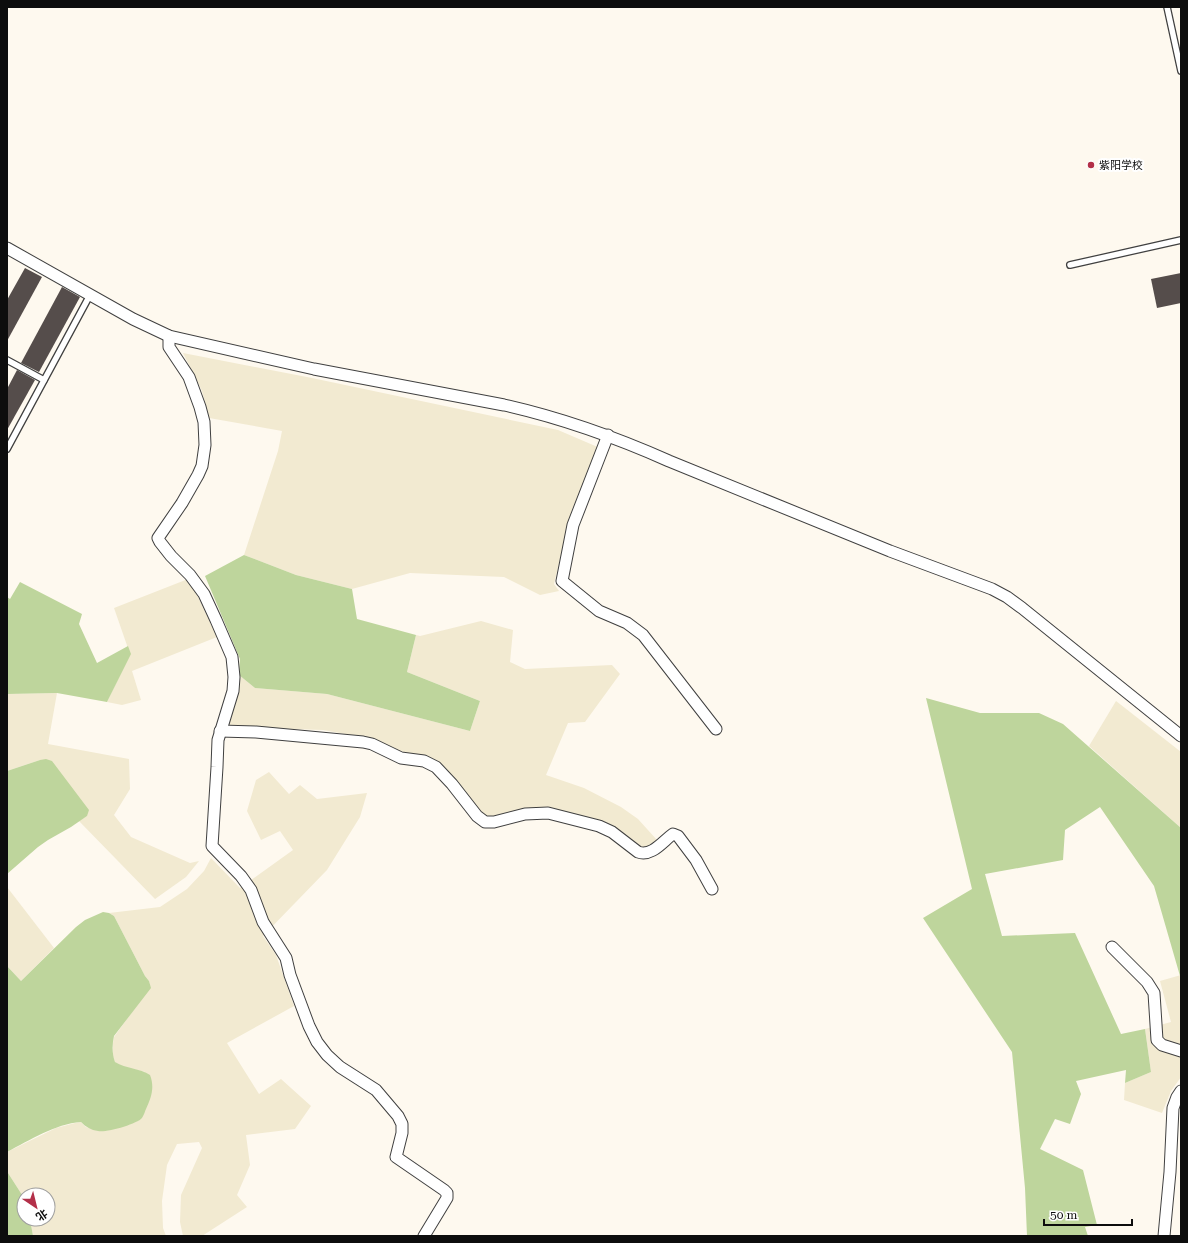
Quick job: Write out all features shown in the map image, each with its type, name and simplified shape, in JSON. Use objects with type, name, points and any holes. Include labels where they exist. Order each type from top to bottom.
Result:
[{"type":"street","points":[[7,248],[133,319],[169,336],[314,369],[511,407],[556,418],[608,435],[890,551],[992,589],[1007,597],[1022,608],[1181,736]]},
{"type":"street","points":[[169,336],[169,347],[189,377],[200,407],[204,422],[205,444],[202,466],[198,475],[182,503],[158,538],[171,556],[193,579],[204,594],[232,657],[234,677],[233,691],[220,731],[217,748],[212,846],[241,876],[251,890],[263,922],[286,958],[298,997],[317,1042],[327,1055],[340,1067],[376,1090],[398,1116],[402,1124],[402,1133],[396,1157],[447,1193],[447,1198],[424,1236]]},
{"type":"street","points":[[608,435],[573,524],[562,581],[599,611],[627,623],[643,635],[716,729]]},
{"type":"street","points":[[220,731],[256,732],[363,742],[372,744],[401,758],[428,762],[443,773],[477,816],[484,822],[494,822],[525,814],[548,813],[599,826],[612,832],[638,852],[642,853],[647,853],[673,834],[678,836],[696,860],[712,889]]},
{"type":"street","points":[[1112,947],[1147,982],[1154,993],[1157,1040],[1162,1044],[1181,1051]]},
{"type":"street","points":[[1164,1236],[1170,1172],[1173,1108],[1181,1091]]},
{"type":"lane","points":[[1167,7],[1181,71]]},
{"type":"lane","points":[[1070,265],[1181,240]]},
{"type":"lane","points":[[7,449],[90,295]]},
{"type":"lane","points":[[7,360],[44,380]]},
{"type":"shaded area","points":[[183,353],[312,378],[558,430],[600,448],[572,509],[554,584],[559,591],[540,595],[504,577],[410,573],[352,589],[296,575],[244,555],[278,451],[282,431],[209,418],[202,391]]},
{"type":"shaded area","points":[[188,579],[217,637],[132,671],[141,700],[122,705],[107,702],[130,654],[114,608]]},
{"type":"shaded area","points":[[481,621],[513,630],[510,662],[525,669],[612,665],[620,674],[585,722],[568,723],[546,775],[584,788],[621,807],[638,819],[657,840],[645,848],[639,848],[624,834],[615,829],[581,816],[490,819],[484,817],[458,784],[425,759],[389,747],[373,739],[323,730],[227,727],[239,675],[255,688],[327,694],[470,731],[480,701],[407,672],[416,635],[420,636]]},
{"type":"shaded area","points":[[57,693],[48,744],[129,759],[130,789],[114,815],[131,837],[190,863],[199,861],[186,877],[155,899],[79,821],[87,816],[40,760],[7,771],[7,694]]},
{"type":"shaded area","points":[[1116,701],[1181,752],[1181,828],[1089,746]]},
{"type":"shaded area","points":[[269,772],[289,794],[300,785],[317,799],[367,793],[360,817],[327,870],[263,936],[276,955],[294,1006],[227,1043],[259,1094],[281,1079],[311,1106],[295,1129],[246,1135],[250,1165],[237,1195],[247,1207],[202,1236],[183,1236],[180,1222],[181,1195],[202,1148],[199,1142],[177,1144],[167,1165],[162,1201],[163,1228],[166,1236],[33,1236],[31,1227],[56,1227],[56,1187],[17,1187],[8,1173],[7,1152],[56,1128],[75,1123],[81,1122],[86,1127],[99,1131],[105,1131],[130,1124],[142,1118],[145,1072],[120,1066],[115,1062],[113,1056],[113,1043],[114,1037],[150,987],[149,981],[114,916],[109,913],[160,907],[187,889],[204,871],[211,858],[240,888],[293,850],[280,831],[261,840],[247,811],[256,780]]},
{"type":"shaded area","points":[[7,887],[54,948],[21,981],[7,966]]},
{"type":"shaded area","points":[[1181,975],[1181,1077],[1171,1091],[1162,1113],[1124,1100],[1125,1083],[1151,1072],[1145,1029],[1171,1022],[1160,981]]},
{"type":"green space","points":[[244,555],[296,575],[352,589],[357,619],[416,635],[407,672],[480,701],[470,731],[327,694],[255,688],[239,675],[240,659],[205,576]]},
{"type":"green space","points":[[20,582],[82,614],[79,624],[97,663],[128,646],[131,654],[107,702],[57,693],[7,694],[7,597],[10,599]]},
{"type":"green space","points":[[926,698],[980,713],[1039,713],[1063,724],[1181,828],[1180,976],[1154,886],[1100,807],[1065,830],[1063,860],[985,874],[1002,936],[1075,933],[1121,1034],[1145,1029],[1151,1072],[1125,1083],[1126,1070],[1076,1081],[1081,1094],[1070,1124],[1055,1119],[1040,1149],[1083,1170],[1097,1225],[1085,1227],[1088,1236],[1027,1236],[1025,1188],[1012,1052],[923,918],[972,889]]},
{"type":"green space","points":[[46,759],[52,761],[89,810],[87,816],[38,847],[7,874],[7,771]]},
{"type":"green space","points":[[103,912],[114,916],[149,981],[151,988],[114,1036],[113,1046],[113,1056],[115,1062],[150,1075],[152,1093],[149,1101],[142,1118],[128,1125],[114,1129],[95,1131],[81,1122],[71,1123],[43,1133],[7,1152],[7,966],[21,981],[76,927],[85,920]]},
{"type":"green space","points":[[7,1169],[17,1187],[16,1227],[31,1227],[33,1236],[7,1236]]},
{"type":"building","points":[[25,268],[42,277],[7,341],[7,300]]},
{"type":"building","points":[[1181,273],[1181,303],[1157,308],[1151,279]]},
{"type":"building","points":[[62,287],[80,297],[39,372],[21,363]]},
{"type":"building","points":[[17,370],[35,380],[7,430],[7,389]]},
{"type":"place","name":"紫阳学校","points":[[1091,165]]}]
